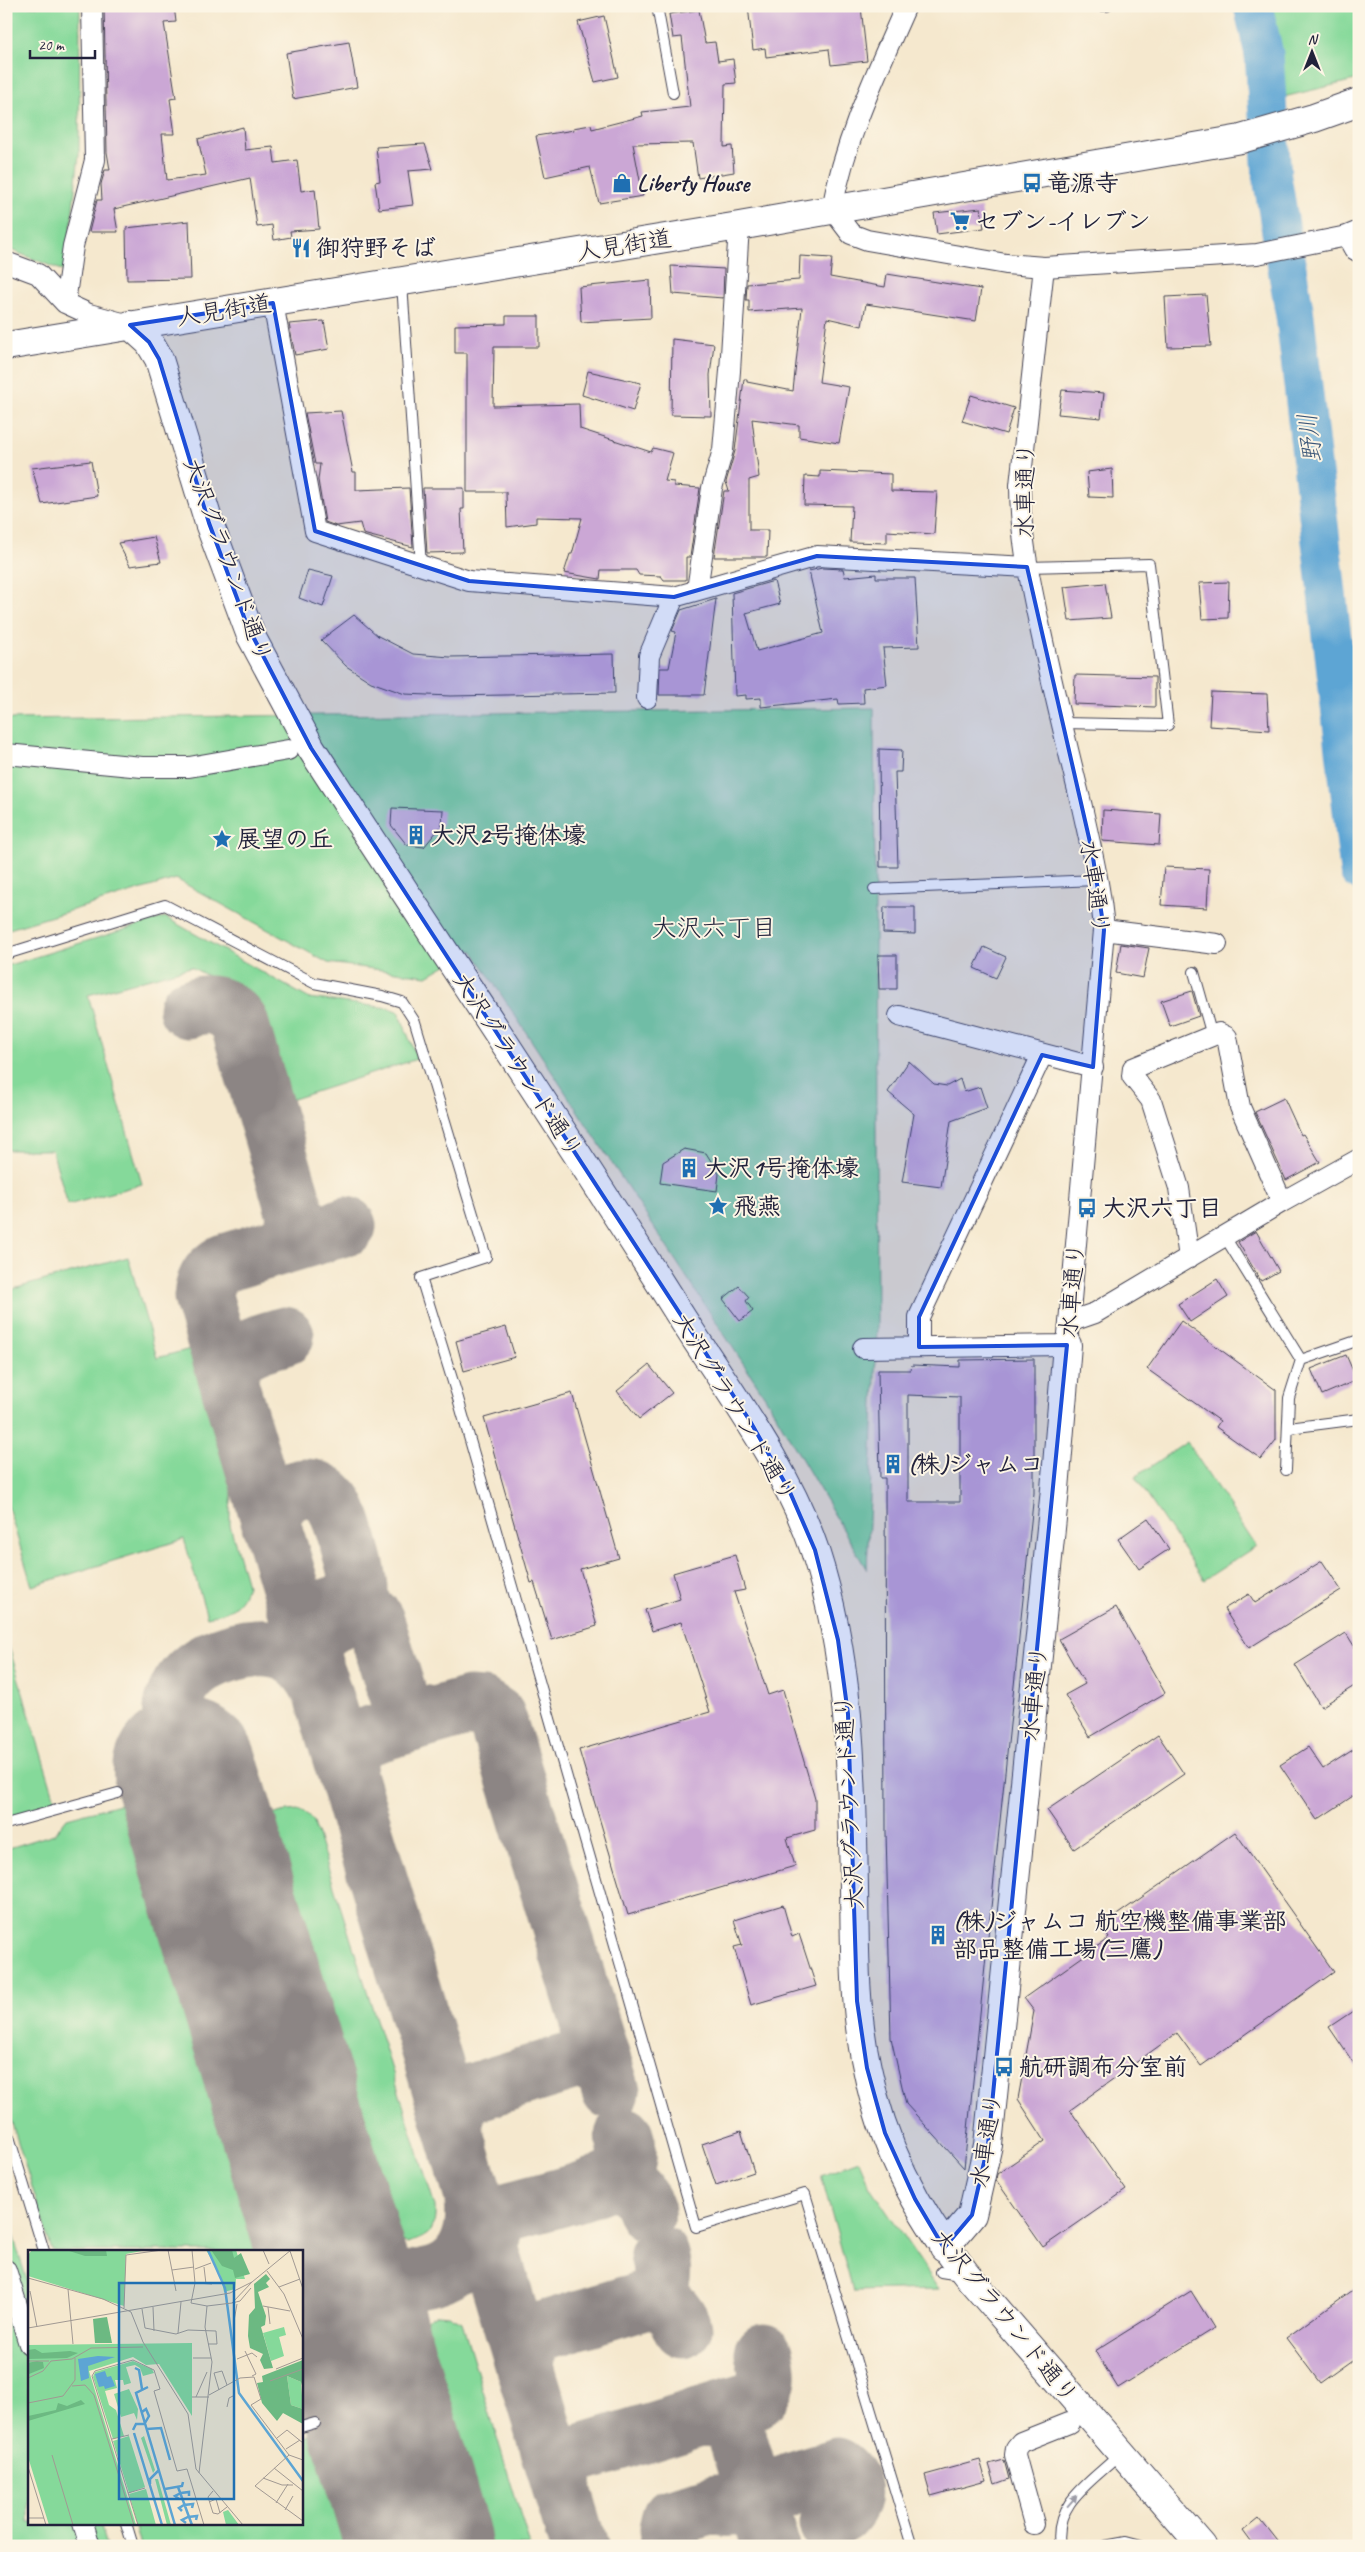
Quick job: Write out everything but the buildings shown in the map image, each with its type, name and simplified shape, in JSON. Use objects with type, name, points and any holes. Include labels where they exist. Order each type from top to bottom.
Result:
[{"type":"street","points":[[65,303],[73,246],[95,160],[92,6]]},
{"type":"street","points":[[906,6],[866,94],[837,184],[832,209],[851,234],[867,240],[1006,264],[1044,267],[1257,254],[1350,240]]},
{"type":"street","name":"人見街道","points":[[6,346],[739,226],[1241,139],[1314,118],[1359,102]]},
{"type":"street","points":[[697,590],[712,488],[723,450],[739,226]]},
{"type":"street","points":[[6,262],[38,274],[65,303],[89,314],[130,325]]},
{"type":"street","name":"水車通り","points":[[951,2264],[972,2215],[988,2145],[1055,1489],[1104,930],[1097,880],[1027,567],[1020,517],[1020,485],[1044,267]]},
{"type":"street","points":[[273,303],[315,531],[469,581],[674,596],[817,556],[1027,567]]},
{"type":"street","name":"大沢グラウンド通り","points":[[130,325],[149,342],[158,359],[213,532],[251,636],[284,702],[310,748],[645,1259],[723,1384],[750,1421],[789,1490],[815,1550],[838,1640],[848,1714],[857,2001],[866,2068],[885,2133],[915,2199],[951,2264],[1202,2546]]},
{"type":"street","points":[[647,698],[649,656],[674,596]]},
{"type":"street","points":[[6,754],[135,766],[190,767],[288,750]]},
{"type":"street","points":[[1104,930],[1217,944]]},
{"type":"street","points":[[899,1016],[1093,1067]]},
{"type":"street","points":[[1189,1258],[1176,1179],[1151,1100],[1132,1076],[1133,1068],[1219,1033],[1227,1037],[1240,1108],[1282,1202]]},
{"type":"street","points":[[919,1347],[919,1317],[1042,1055]]},
{"type":"street","points":[[863,1348],[919,1347],[1068,1334],[1095,1313],[1282,1202],[1357,1160]]},
{"type":"street","points":[[6,2270],[28,2341]]},
{"type":"street","points":[[1034,2524],[1015,2455],[1016,2448],[1021,2442],[1069,2423]]},
{"type":"street","points":[[83,2524],[90,2546]]},
{"type":"lane","points":[[657,6],[673,93]]},
{"type":"lane","points":[[1101,6],[1107,6]]},
{"type":"lane","points":[[402,282],[421,566]]},
{"type":"lane","points":[[1027,567],[1149,564],[1168,725],[1062,722]]},
{"type":"lane","points":[[874,889],[1097,880]]},
{"type":"lane","points":[[6,954],[165,905],[314,983],[382,996],[402,1002],[415,1022],[486,1257],[421,1278],[457,1395],[696,2227],[805,2194],[912,2546]]},
{"type":"lane","points":[[1194,972],[1212,1036]]},
{"type":"lane","points":[[1225,1237],[1301,1360],[1289,1398],[1286,1470]]},
{"type":"lane","points":[[1301,1360],[1358,1344]]},
{"type":"lane","points":[[1289,1428],[1359,1420]]},
{"type":"lane","points":[[6,1824],[118,1793]]},
{"type":"lane","points":[[6,2127],[44,2250]]},
{"type":"lane","points":[[302,2427],[315,2423]]},
{"type":"lane","points":[[1060,2546],[1058,2528],[1068,2504],[1120,2454]]},
{"type":"lane","points":[[126,2524],[133,2546]]},
{"type":"lane","points":[[1105,2546],[1126,2542],[1141,2546]]},
{"type":"highlighted area","points":[[273,303],[315,531],[469,581],[674,597],[817,556],[1027,567],[1092,851],[1104,930],[1093,1067],[1042,1055],[919,1317],[919,1347],[1067,1345],[988,2145],[972,2215],[944,2248],[915,2199],[885,2133],[867,2068],[857,2001],[848,1714],[838,1640],[815,1550],[789,1490],[750,1421],[311,748],[247,625],[209,523],[159,359],[149,342],[130,325]]},
{"type":"green space","points":[[6,6],[80,6],[79,154],[66,272],[6,248]]},
{"type":"green space","points":[[1238,6],[1359,6],[1359,79],[1250,105],[1242,24]]},
{"type":"green space","points":[[874,708],[877,1329],[867,1570],[766,1398],[472,950],[427,976],[328,963],[176,879],[6,930],[6,719]]},
{"type":"green space","points":[[165,917],[308,998],[389,1008],[399,1012],[417,1059],[287,1101],[259,1003],[191,967],[88,995],[142,1184],[68,1205],[52,1150],[6,1150],[6,966]]},
{"type":"green space","points":[[128,1257],[157,1358],[198,1347],[234,1483],[230,1509],[230,1525],[247,1585],[245,1593],[233,1608],[207,1617],[184,1539],[32,1586],[6,1500],[6,1291]]},
{"type":"green space","points":[[1187,1442],[1256,1546],[1204,1580],[1135,1477]]},
{"type":"green space","points":[[6,1637],[57,1806],[6,1820]]},
{"type":"green space","points":[[123,1803],[262,2250],[52,2250],[6,2104],[6,1849],[54,1834],[67,1818]]},
{"type":"green space","points":[[298,1810],[308,1815],[314,1823],[435,2206],[433,2227],[427,2235],[407,2243],[394,2239],[385,2224],[265,1830],[269,1819],[273,1816],[281,1812]]},
{"type":"green space","points":[[859,2161],[870,2187],[939,2289],[853,2291],[821,2175]]},
{"type":"green space","points":[[6,2213],[28,2284],[28,2524],[100,2524],[107,2546],[6,2546]]},
{"type":"green space","points":[[438,2314],[449,2315],[462,2322],[530,2546],[481,2546],[419,2340],[423,2323]]},
{"type":"green space","points":[[302,2380],[314,2417],[302,2421]]},
{"type":"green space","points":[[323,2432],[354,2546],[141,2546],[135,2524],[302,2524],[302,2438]]},
{"type":"waterway","name":"野川","points":[[1253,6],[1264,54],[1272,177],[1295,316],[1359,871]]},
{"type":"taxiway","points":[[188,1009],[202,1005],[216,1006],[228,1011],[239,1022],[295,1211],[295,1223],[292,1232],[286,1240],[276,1247]]},
{"type":"taxiway","points":[[347,1226],[224,1263],[215,1269],[209,1277],[203,1297],[579,2546]]},
{"type":"taxiway","points":[[229,1383],[230,1372],[234,1362],[240,1355],[255,1345],[285,1336]]},
{"type":"taxiway","points":[[271,1525],[273,1513],[285,1496],[304,1488],[314,1489],[324,1494],[337,1508],[349,1544],[358,1582],[357,1602],[345,1616],[320,1632],[314,1642],[310,1655]]},
{"type":"taxiway","points":[[321,1611],[336,1605],[350,1604],[364,1609],[370,1614],[375,1621],[399,1699],[410,1712],[433,1716]]},
{"type":"taxiway","points":[[174,1735],[172,1719],[174,1705],[177,1693],[184,1682],[202,1665],[229,1653],[258,1648],[271,1648],[283,1651],[304,1665],[321,1690]]},
{"type":"taxiway","points":[[346,1772],[351,1749],[364,1737],[469,1706],[482,1707],[496,1716],[611,2091]]},
{"type":"taxiway","points":[[453,2127],[458,2104],[471,2093],[578,2060],[590,2043],[590,2023]]},
{"type":"taxiway","points":[[489,2247],[494,2224],[506,2212],[585,2190],[612,2179],[620,2173],[627,2160],[624,2136]]},
{"type":"taxiway","points":[[610,2181],[623,2184],[633,2190],[641,2199],[646,2211]]},
{"type":"taxiway","points":[[369,2382],[365,2351],[365,2332],[372,2312],[381,2300],[397,2286],[408,2281],[441,2273],[459,2261],[470,2243],[473,2233],[474,2202]]},
{"type":"taxiway","points":[[324,2232],[338,2255],[352,2271],[371,2281],[398,2285]]},
{"type":"taxiway","points":[[647,2299],[656,2290],[661,2279],[659,2255]]},
{"type":"taxiway","points":[[524,2365],[529,2342],[542,2331],[647,2299],[670,2307],[683,2328]]},
{"type":"taxiway","points":[[562,2488],[566,2466],[579,2454],[755,2400],[766,2384],[767,2366],[764,2353]]},
{"type":"taxiway","points":[[707,2415],[726,2422],[736,2433],[770,2546]]},
{"type":"taxiway","points":[[673,2546],[668,2530],[671,2517],[717,2504],[727,2507],[737,2506],[754,2493],[776,2494],[786,2489],[792,2481],[837,2467],[846,2475],[852,2492],[849,2504],[844,2511],[828,2524]]},
{"type":"runway","points":[[186,1772],[419,2546]]},
{"type":"place","name":"Liberty House","points":[[622,183]]},
{"type":"place","name":"竜源寺","points":[[1032,183]]},
{"type":"place","name":"セブン-イレブン","points":[[960,221]]},
{"type":"place","name":"御狩野そば","points":[[301,248]]},
{"type":"place","name":"大沢2号掩体壕","points":[[416,835]]},
{"type":"place","name":"展望の丘","points":[[222,839]]},
{"type":"place","name":"大沢1号掩体壕","points":[[689,1168]]},
{"type":"place","name":"飛燕","points":[[718,1206]]},
{"type":"place","name":"大沢六丁目","points":[[1087,1208]]},
{"type":"place","name":"(株)ジャムコ","points":[[893,1464]]},
{"type":"place","name":"(株)ジャムコ 航空機整備事業部 部品整備工場(三鷹)","points":[[938,1935]]},
{"type":"place","name":"航研調布分室前","points":[[1004,2067]]},
{"type":"district","name":"大沢六丁目","points":[[714,927]]}]
